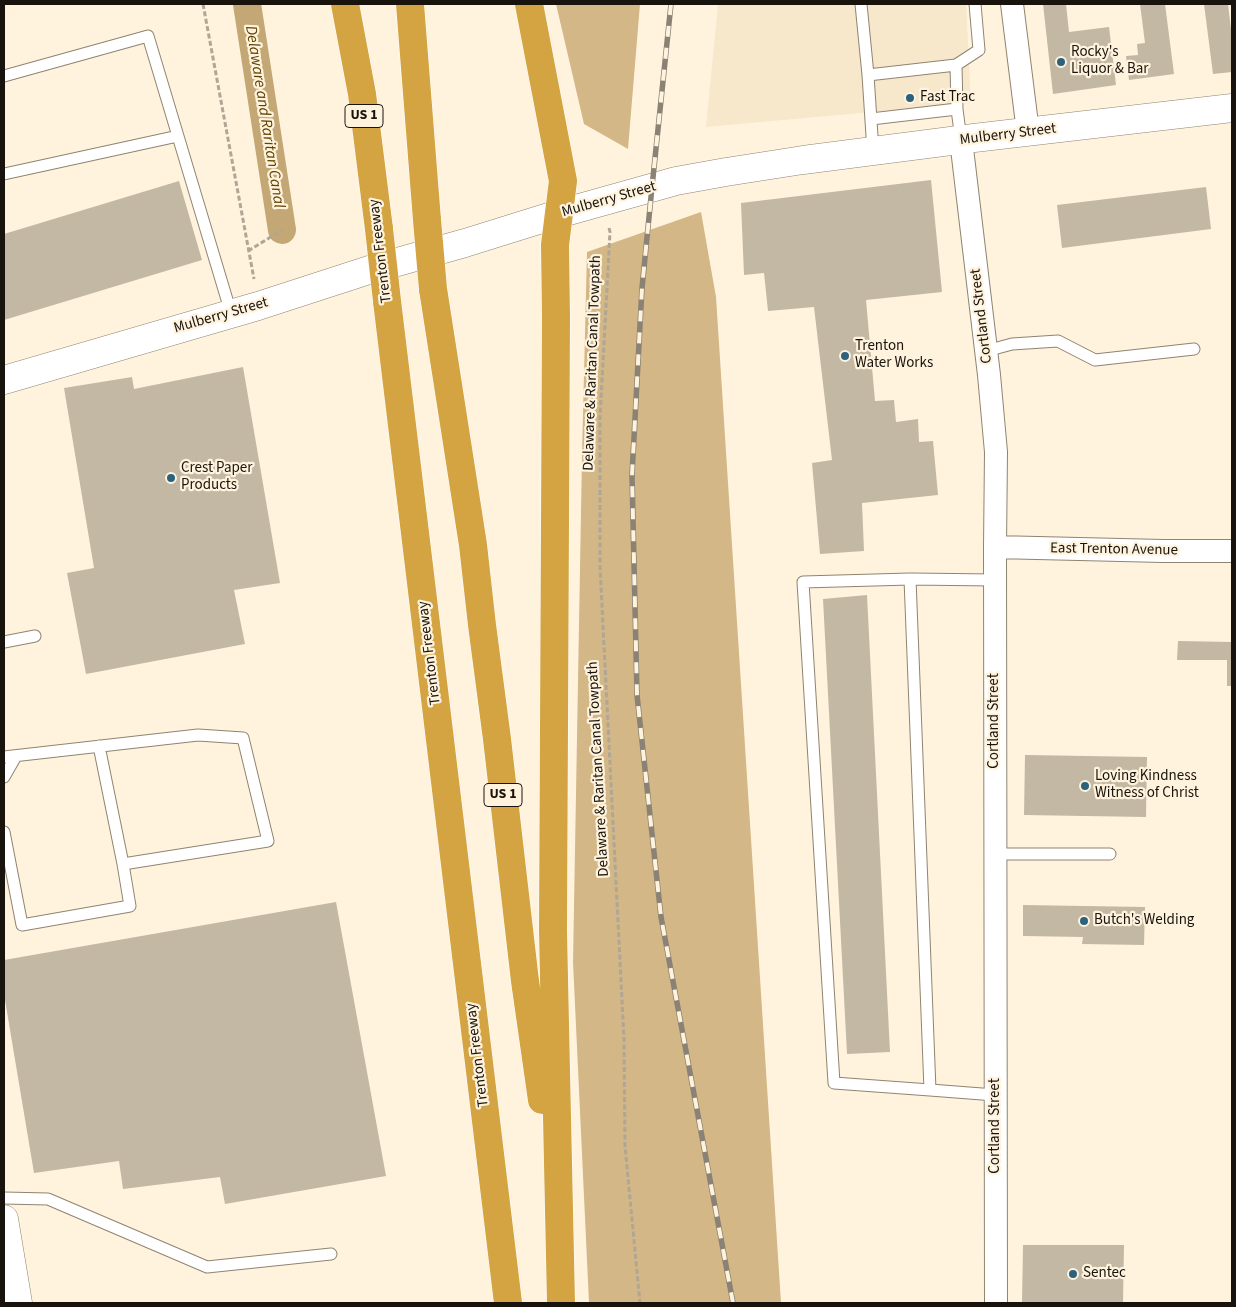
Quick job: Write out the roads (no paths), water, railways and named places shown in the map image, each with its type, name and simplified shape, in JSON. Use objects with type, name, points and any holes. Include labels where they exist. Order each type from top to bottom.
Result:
[{"type":"highway","name":"Trenton Freeway","points":[[345,4],[362,94],[379,229],[508,1303]]},
{"type":"highway","points":[[362,4],[362,94]]},
{"type":"highway","name":"US 1","points":[[410,4],[433,289],[473,545],[525,982],[550,1160],[561,1303]]},
{"type":"highway","points":[[530,4],[563,181],[555,245],[553,931],[561,1303]]},
{"type":"street","points":[[1012,4],[1028,132]]},
{"type":"street","name":"Mulberry Street","points":[[4,380],[258,306],[369,270],[465,244],[558,214],[676,181],[803,160],[1232,108]]},
{"type":"street","name":"Cortland Street","points":[[960,140],[986,351],[996,452],[996,1303]]},
{"type":"street","name":"East Trenton Avenue","points":[[995,547],[1232,551]]},
{"type":"street","points":[[4,1219],[18,1303]]},
{"type":"lane","points":[[861,4],[873,151]]},
{"type":"lane","points":[[868,75],[956,65],[979,50],[976,4]]},
{"type":"lane","points":[[4,76],[148,36],[231,313]]},
{"type":"lane","points":[[956,65],[960,140]]},
{"type":"lane","points":[[870,119],[957,109]]},
{"type":"lane","points":[[4,174],[178,136]]},
{"type":"lane","points":[[986,351],[1012,344],[1058,342],[1095,360],[1194,349]]},
{"type":"lane","points":[[910,579],[930,1090]]},
{"type":"lane","points":[[995,580],[910,579],[803,582],[834,1083],[996,1095]]},
{"type":"lane","points":[[4,642],[35,636]]},
{"type":"lane","points":[[4,757],[198,735],[243,738],[268,841],[123,864]]},
{"type":"lane","points":[[4,832],[22,925],[130,906],[99,746]]},
{"type":"lane","points":[[4,777],[16,756]]},
{"type":"lane","points":[[995,854],[1110,854]]},
{"type":"lane","points":[[4,1198],[48,1199],[206,1267],[331,1254]]},
{"type":"waterway","name":"Delaware and Raritan Canal","points":[[247,4],[282,230]]},
{"type":"railway","points":[[671,4],[642,288],[632,475],[637,695],[661,917],[733,1303]]},
{"type":"place","name":"Rocky's Liquor & Bar","points":[[1061,62]]},
{"type":"place","name":"Fast Trac","points":[[910,98]]},
{"type":"place","name":"Trenton Water Works","points":[[845,356]]},
{"type":"place","name":"Crest Paper Products","points":[[171,478]]},
{"type":"place","name":"Loving Kindness Witness of Christ","points":[[1085,786]]},
{"type":"place","name":"Butch's Welding","points":[[1084,921]]},
{"type":"place","name":"Sentec","points":[[1073,1274]]}]
